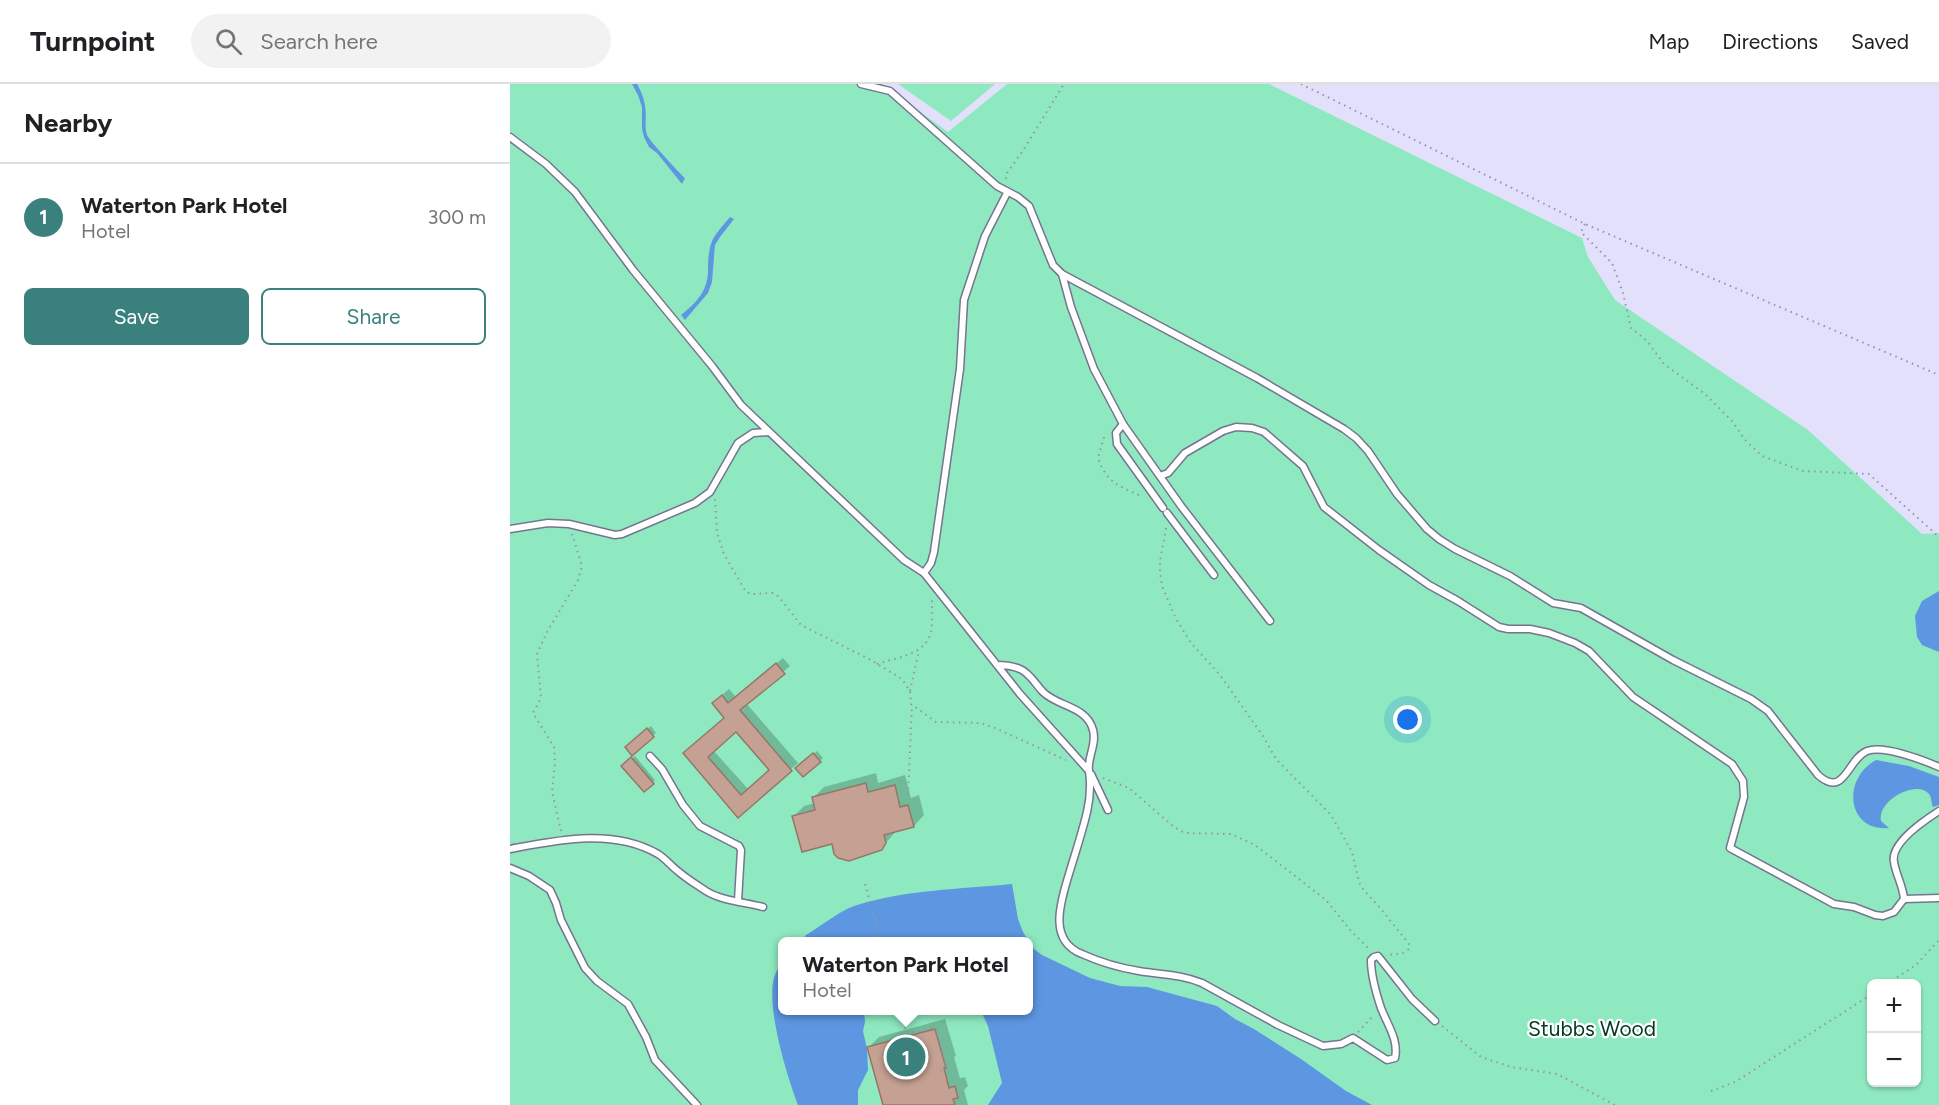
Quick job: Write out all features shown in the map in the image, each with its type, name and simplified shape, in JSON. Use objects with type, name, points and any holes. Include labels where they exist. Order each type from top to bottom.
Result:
[{"type":"lane","points":[[861,84],[890,91],[1005,192],[1018,197],[1029,206],[1053,265],[1062,274],[1216,356],[1356,438],[1415,516],[1427,529],[1455,549],[1510,576],[1553,603],[1581,608],[1599,617],[1673,660],[1751,699],[1768,711],[1818,775],[1827,782],[1833,783],[1844,778],[1860,756],[1873,750],[1908,756],[1939,767]]},
{"type":"lane","points":[[510,137],[546,164],[576,192],[654,297],[712,366],[741,405],[792,451],[904,560],[924,573],[933,583],[1020,694],[1089,771],[1108,810]]},
{"type":"lane","points":[[924,573],[931,563],[934,552],[960,369],[964,300],[985,236],[1005,192]]},
{"type":"lane","points":[[1062,274],[1094,369],[1123,423],[1160,476],[1270,621]]},
{"type":"lane","points":[[1123,423],[1116,433],[1117,444],[1214,575]]},
{"type":"lane","points":[[1160,476],[1168,473],[1185,453],[1223,430],[1252,428],[1264,432],[1302,466],[1324,507],[1378,550],[1429,585],[1499,627],[1549,633],[1589,651],[1633,697],[1732,764],[1743,781],[1744,797],[1730,848],[1834,904],[1854,907],[1875,915],[1883,916],[1894,912],[1904,899],[1904,890],[1893,855],[1905,837],[1939,811]]},
{"type":"lane","points":[[510,529],[548,523],[569,524],[602,533],[622,534],[695,503],[710,492],[738,443],[753,434],[769,432]]},
{"type":"lane","points":[[997,665],[1021,669],[1049,697],[1071,705],[1091,724],[1094,732],[1095,747],[1088,764],[1090,787],[1087,813],[1060,903],[1060,929],[1065,941],[1079,953],[1108,964],[1140,972],[1175,974],[1202,983],[1278,1025],[1323,1046],[1341,1044],[1353,1038],[1388,1060],[1395,1058],[1397,1047],[1381,1008],[1371,964],[1372,958],[1378,956],[1412,999],[1435,1021]]},
{"type":"lane","points":[[650,756],[662,769],[691,816],[700,826],[739,846],[741,850],[738,901]]},
{"type":"lane","points":[[510,849],[591,837],[613,839],[659,855],[708,892],[724,899],[763,907]]},
{"type":"lane","points":[[510,868],[529,876],[550,890],[561,920],[585,968],[591,976],[628,1004],[642,1027],[656,1060],[696,1105]]},
{"type":"lane","points":[[1904,899],[1939,898]]},
{"type":"path","points":[[1005,192],[1007,173],[1064,84]]},
{"type":"path","points":[[1301,84],[1585,224],[1939,375]]},
{"type":"path","points":[[1585,224],[1581,232],[1612,263],[1623,293],[1631,328],[1647,341],[1664,364],[1705,394],[1762,456],[1803,471],[1869,474],[1939,537]]},
{"type":"path","points":[[1089,771],[1093,775],[1129,788],[1185,833],[1231,834],[1255,845],[1326,900],[1351,931],[1378,956],[1403,953],[1409,949],[1409,944],[1362,888],[1352,852],[1331,815],[1276,759],[1263,736],[1220,675],[1191,643],[1176,619],[1162,586],[1160,572],[1167,523],[1165,510],[1107,477],[1098,458],[1104,438]]},
{"type":"path","points":[[710,492],[716,501],[717,533],[724,554],[746,592],[773,593],[779,597],[801,625],[902,679],[910,691]]},
{"type":"path","points":[[563,840],[552,792],[554,747],[533,713],[541,698],[537,654],[547,632],[578,580],[582,566],[569,524]]},
{"type":"path","points":[[877,664],[920,649],[927,641],[931,632],[933,583]]},
{"type":"path","points":[[908,795],[912,722],[910,691],[920,649]]},
{"type":"path","points":[[911,704],[936,722],[981,723],[1072,763]]},
{"type":"path","points":[[865,884],[880,937]]},
{"type":"path","points":[[1895,979],[1916,965],[1939,940]]},
{"type":"path","points":[[1711,1091],[1735,1082],[1867,997]]},
{"type":"path","points":[[1353,1038],[1381,1008]]},
{"type":"path","points":[[901,1015],[907,1035],[935,1027],[947,1069],[936,1072]]},
{"type":"path","points":[[1435,1021],[1481,1057],[1511,1067],[1557,1074],[1615,1105]]},
{"type":"green space","name":"Stubbs Wood","points":[[510,84],[882,84],[948,132],[1007,84],[1269,84],[1582,238],[1588,257],[1615,300],[1808,430],[1922,534],[1939,533],[1939,1105],[510,1105]]},
{"type":"green space","points":[[898,84],[995,84],[951,121]]},
{"type":"water","points":[[632,84],[637,84],[643,97],[647,135],[685,178],[682,184],[657,153],[649,147],[644,137],[642,107]]},
{"type":"water","points":[[730,217],[734,219],[715,245],[712,282],[708,293],[685,320],[681,315],[703,291],[707,279],[712,240]]},
{"type":"water","points":[[1939,591],[1939,652],[1922,645],[1917,637],[1915,616],[1922,601]]},
{"type":"water","points":[[1876,760],[1909,766],[1939,777],[1939,805],[1933,807],[1929,794],[1923,790],[1907,790],[1891,799],[1881,813],[1881,821],[1889,828],[1875,827],[1864,822],[1857,813],[1854,791],[1857,779]]},
{"type":"water","points":[[1012,884],[1018,919],[1026,937],[804,937],[854,906],[932,891]]},
{"type":"water","points":[[1033,947],[1042,955],[1090,978],[1120,986],[1147,987],[1217,1006],[1301,1059],[1346,1091],[1372,1105],[988,1105],[1002,1083],[988,1026],[983,1015],[1033,1015]]},
{"type":"water","points":[[778,969],[778,1015],[864,1015],[863,1031],[868,1070],[858,1090],[858,1105],[798,1105],[783,1060],[775,1024],[772,991]]},
{"type":"building","points":[[776,663],[785,674],[740,710],[792,771],[738,818],[683,753],[724,718],[712,703],[722,695],[728,703]],"holes":[[[736,732],[769,770],[741,795],[708,757]]]},
{"type":"building","points":[[647,728],[654,737],[632,756],[625,747]]},
{"type":"building","points":[[813,753],[821,762],[803,777],[795,768]]},
{"type":"building","points":[[631,757],[654,784],[644,792],[621,766]]},
{"type":"building","points":[[866,783],[868,792],[895,785],[900,807],[908,805],[914,827],[884,835],[886,843],[882,850],[849,861],[838,858],[834,854],[832,844],[802,852],[792,816],[815,810],[812,797]]},
{"type":"building","points":[[935,1029],[949,1088],[955,1086],[958,1098],[953,1099],[955,1105],[883,1105],[867,1047]]},
{"type":"place","name":"Waterton Park Hotel","points":[[906,1057]]}]
